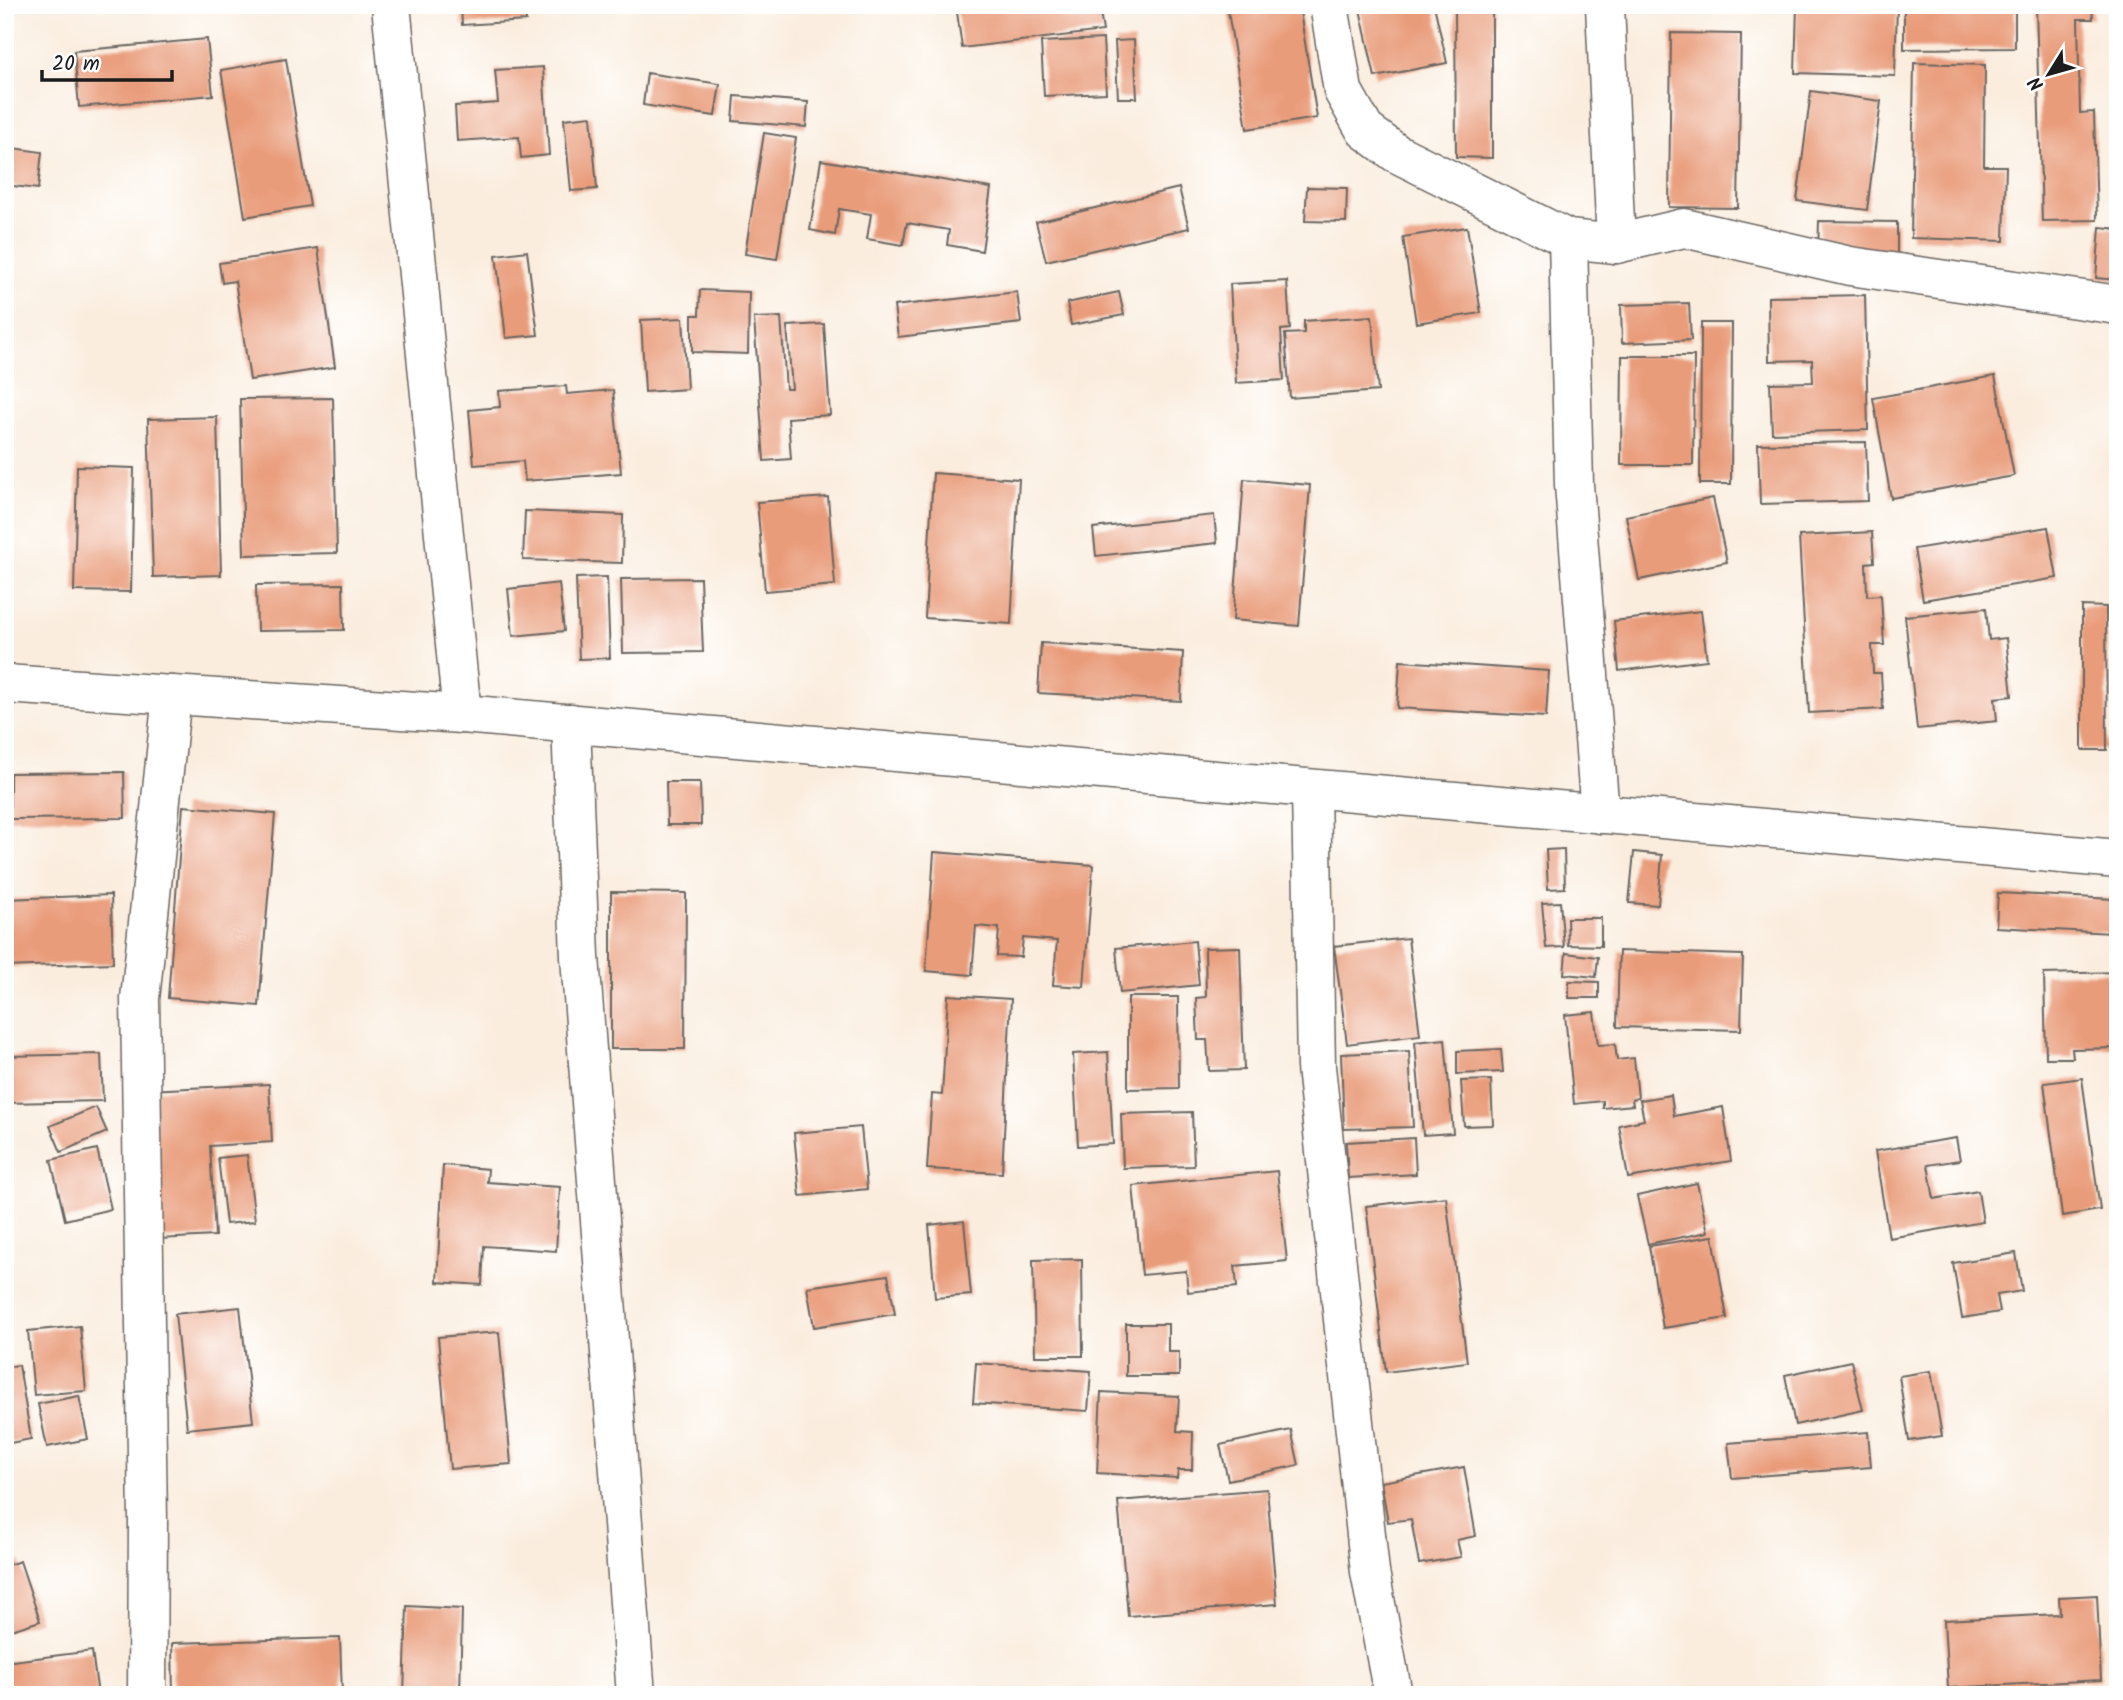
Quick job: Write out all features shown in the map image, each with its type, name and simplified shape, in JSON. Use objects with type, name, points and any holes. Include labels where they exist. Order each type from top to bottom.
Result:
[{"type":"street","points":[[391,5],[461,714]]},
{"type":"street","points":[[1329,5],[1343,91],[1365,131],[1396,153],[1568,239],[1616,244],[1684,228],[1850,266],[2118,305]]},
{"type":"street","points":[[1605,5],[1616,244]]},
{"type":"street","points":[[1568,239],[1574,485],[1600,814]]},
{"type":"street","points":[[5,684],[571,723],[2118,859]]},
{"type":"street","points":[[147,1695],[148,1520],[140,999],[172,695]]},
{"type":"street","points":[[571,723],[580,957],[636,1695]]},
{"type":"street","points":[[1311,789],[1317,1068],[1370,1572],[1393,1695]]},
{"type":"building","points":[[461,5],[525,5],[526,21],[462,25]]},
{"type":"building","points":[[956,5],[1099,5],[1103,31],[962,48]]},
{"type":"building","points":[[1227,5],[1299,5],[1317,118],[1247,129]]},
{"type":"building","points":[[1359,5],[1434,5],[1447,63],[1375,77]]},
{"type":"building","points":[[1455,5],[1492,5],[1492,158],[1456,157]]},
{"type":"building","points":[[1797,5],[1897,5],[1895,76],[1795,73]]},
{"type":"building","points":[[1904,5],[2015,5],[2015,48],[1904,49]]},
{"type":"building","points":[[2036,5],[2092,5],[2093,19],[2078,19],[2080,113],[2094,112],[2097,220],[2042,221]]},
{"type":"building","points":[[1671,33],[1741,34],[1738,208],[1669,207]]},
{"type":"building","points":[[207,39],[213,95],[79,107],[74,51]]},
{"type":"building","points":[[1103,39],[1106,93],[1044,96],[1041,42]]},
{"type":"building","points":[[1134,40],[1137,98],[1118,98],[1115,41]]},
{"type":"building","points":[[286,59],[310,206],[245,217],[221,70]]},
{"type":"building","points":[[1914,63],[1985,65],[1984,166],[2006,166],[2004,241],[1911,238]]},
{"type":"building","points":[[543,67],[549,155],[521,158],[519,137],[457,141],[455,106],[498,103],[495,70]]},
{"type":"building","points":[[647,73],[720,84],[715,116],[643,105]]},
{"type":"building","points":[[1811,91],[1881,101],[1867,210],[1797,201]]},
{"type":"building","points":[[735,96],[808,102],[806,127],[733,121]]},
{"type":"building","points":[[591,116],[597,189],[571,191],[564,119]]},
{"type":"building","points":[[764,133],[796,138],[777,259],[745,254]]},
{"type":"building","points":[[5,147],[42,152],[38,189],[5,185]]},
{"type":"building","points":[[821,160],[991,188],[982,251],[947,245],[949,230],[907,223],[903,245],[867,239],[871,214],[839,209],[835,235],[810,230]]},
{"type":"building","points":[[1307,187],[1347,188],[1346,222],[1305,221]]},
{"type":"building","points":[[1179,188],[1189,228],[1046,261],[1036,222]]},
{"type":"building","points":[[1819,221],[1897,222],[1897,254],[1818,253]]},
{"type":"building","points":[[1467,227],[1481,313],[1416,323],[1403,237]]},
{"type":"building","points":[[2100,227],[2118,229],[2118,280],[2096,278]]},
{"type":"building","points":[[318,248],[335,367],[250,380],[235,281],[222,283],[219,263]]},
{"type":"building","points":[[527,251],[538,335],[506,338],[496,255]]},
{"type":"building","points":[[1287,281],[1290,329],[1281,330],[1284,380],[1236,383],[1230,284]]},
{"type":"building","points":[[700,290],[749,292],[748,354],[692,352],[692,315],[699,315]]},
{"type":"building","points":[[1017,292],[1021,323],[898,337],[894,306]]},
{"type":"building","points":[[1119,292],[1124,315],[1071,325],[1067,303]]},
{"type":"building","points":[[1865,295],[1868,430],[1772,433],[1770,383],[1813,382],[1812,360],[1769,361],[1768,297]]},
{"type":"building","points":[[1689,303],[1691,340],[1622,343],[1621,305]]},
{"type":"building","points":[[1372,316],[1378,391],[1290,398],[1285,334],[1304,333],[1304,321]]},
{"type":"building","points":[[781,317],[786,389],[792,389],[787,326],[824,324],[830,415],[788,418],[791,459],[764,461],[754,318]]},
{"type":"building","points":[[683,318],[687,389],[645,392],[641,320]]},
{"type":"building","points":[[1701,323],[1732,323],[1731,484],[1700,484]]},
{"type":"building","points":[[1622,356],[1694,356],[1693,465],[1621,465]]},
{"type":"building","points":[[1995,376],[2014,476],[1891,498],[1873,398]]},
{"type":"building","points":[[566,386],[567,394],[613,390],[621,473],[525,481],[523,461],[474,465],[469,410],[500,407],[499,391]]},
{"type":"building","points":[[333,398],[337,553],[244,555],[240,399]]},
{"type":"building","points":[[217,417],[221,575],[153,577],[148,419]]},
{"type":"building","points":[[1866,442],[1868,501],[1760,504],[1758,444]]},
{"type":"building","points":[[77,466],[134,468],[131,592],[74,591]]},
{"type":"building","points":[[933,473],[1019,479],[1011,624],[925,618]]},
{"type":"building","points":[[1244,479],[1310,485],[1299,626],[1233,620]]},
{"type":"building","points":[[828,497],[835,585],[765,591],[757,502]]},
{"type":"building","points":[[1713,498],[1727,562],[1639,580],[1626,516]]},
{"type":"building","points":[[525,511],[623,515],[622,563],[523,560]]},
{"type":"building","points":[[1214,515],[1217,543],[1096,556],[1093,528]]},
{"type":"building","points":[[2048,527],[2057,578],[1923,600],[1914,549]]},
{"type":"building","points":[[1872,532],[1874,562],[1866,563],[1867,596],[1881,595],[1884,645],[1872,645],[1873,673],[1881,673],[1883,709],[1809,713],[1799,536]]},
{"type":"building","points":[[607,577],[610,658],[579,659],[576,578]]},
{"type":"building","points":[[700,578],[703,652],[623,653],[621,579]]},
{"type":"building","points":[[559,583],[564,631],[513,636],[508,589]]},
{"type":"building","points":[[343,584],[344,630],[257,631],[256,585]]},
{"type":"building","points":[[2082,606],[2106,607],[2107,750],[2082,750]]},
{"type":"building","points":[[1986,608],[1989,640],[2006,638],[2012,696],[1995,698],[1997,721],[1917,729],[1905,616]]},
{"type":"building","points":[[1701,611],[1707,660],[1619,671],[1614,621]]},
{"type":"building","points":[[1041,643],[1183,652],[1181,701],[1038,693]]},
{"type":"building","points":[[1400,661],[1549,671],[1546,717],[1397,708]]},
{"type":"building","points":[[124,772],[125,818],[10,819],[10,773]]},
{"type":"building","points":[[666,782],[700,782],[701,825],[667,825]]},
{"type":"building","points":[[183,806],[275,814],[259,1006],[168,998]]},
{"type":"building","points":[[1564,849],[1565,888],[1548,889],[1546,850]]},
{"type":"building","points":[[934,852],[1093,865],[1084,987],[1053,985],[1057,941],[1023,938],[1021,957],[997,956],[999,928],[976,926],[972,975],[926,971]]},
{"type":"building","points":[[1634,852],[1662,855],[1658,905],[1629,903]]},
{"type":"building","points":[[611,892],[686,893],[685,1049],[611,1049]]},
{"type":"building","points":[[1998,893],[2114,899],[2112,933],[1996,927]]},
{"type":"building","points":[[111,895],[113,963],[5,967],[5,899]]},
{"type":"building","points":[[1560,902],[1564,947],[1546,948],[1542,903]]},
{"type":"building","points":[[1567,918],[1601,918],[1601,946],[1568,945]]},
{"type":"building","points":[[1408,938],[1420,1035],[1347,1044],[1334,946]]},
{"type":"building","points":[[1195,941],[1199,985],[1120,993],[1116,948]]},
{"type":"building","points":[[1240,947],[1244,1070],[1209,1071],[1207,1040],[1198,1040],[1196,998],[1206,997],[1205,948]]},
{"type":"building","points":[[1619,951],[1743,955],[1741,1030],[1617,1027]]},
{"type":"building","points":[[1566,953],[1598,957],[1596,977],[1564,974]]},
{"type":"building","points":[[2118,972],[2118,1048],[2072,1049],[2073,1058],[2046,1058],[2044,974]]},
{"type":"building","points":[[1569,981],[1599,982],[1599,998],[1569,998]]},
{"type":"building","points":[[948,995],[1011,999],[1002,1173],[927,1169],[932,1094],[942,1095]]},
{"type":"building","points":[[1128,997],[1178,997],[1179,1088],[1128,1089]]},
{"type":"building","points":[[1594,1012],[1598,1045],[1615,1044],[1617,1060],[1634,1058],[1638,1098],[1632,1099],[1633,1105],[1603,1108],[1603,1101],[1574,1104],[1565,1015]]},
{"type":"building","points":[[1445,1039],[1453,1133],[1423,1135],[1415,1042]]},
{"type":"building","points":[[1501,1049],[1503,1072],[1457,1074],[1457,1051]]},
{"type":"building","points":[[1409,1051],[1413,1127],[1344,1129],[1341,1054]]},
{"type":"building","points":[[1108,1052],[1113,1144],[1078,1146],[1073,1054]]},
{"type":"building","points":[[101,1054],[103,1101],[5,1103],[5,1056]]},
{"type":"building","points":[[2082,1078],[2100,1210],[2062,1216],[2044,1083]]},
{"type":"building","points":[[1491,1080],[1493,1125],[1464,1126],[1461,1081]]},
{"type":"building","points":[[269,1084],[272,1142],[210,1146],[215,1236],[159,1239],[149,1090]]},
{"type":"building","points":[[1671,1095],[1674,1116],[1723,1107],[1731,1161],[1628,1178],[1619,1125],[1644,1120],[1640,1100]]},
{"type":"building","points":[[96,1107],[107,1132],[61,1152],[50,1126]]},
{"type":"building","points":[[1192,1112],[1194,1166],[1123,1168],[1121,1114]]},
{"type":"building","points":[[861,1127],[867,1189],[800,1196],[794,1133]]},
{"type":"building","points":[[1414,1138],[1416,1174],[1348,1178],[1346,1142]]},
{"type":"building","points":[[1956,1138],[1960,1160],[1928,1165],[1934,1199],[1978,1191],[1983,1222],[1889,1238],[1875,1151]]},
{"type":"building","points":[[97,1149],[111,1209],[65,1220],[51,1160]]},
{"type":"building","points":[[247,1155],[255,1221],[226,1224],[218,1158]]},
{"type":"building","points":[[443,1165],[488,1169],[487,1182],[560,1187],[556,1251],[484,1246],[482,1285],[437,1282]]},
{"type":"building","points":[[1277,1171],[1287,1261],[1235,1266],[1237,1287],[1188,1292],[1186,1271],[1142,1275],[1133,1186]]},
{"type":"building","points":[[1697,1183],[1708,1232],[1648,1244],[1637,1196]]},
{"type":"building","points":[[1446,1197],[1467,1362],[1386,1372],[1366,1206]]},
{"type":"building","points":[[964,1221],[971,1295],[935,1298],[929,1225]]},
{"type":"building","points":[[1713,1236],[1727,1318],[1663,1328],[1649,1246]]},
{"type":"building","points":[[2016,1253],[2022,1291],[1997,1295],[2000,1312],[1962,1318],[1953,1263]]},
{"type":"building","points":[[1082,1259],[1083,1356],[1035,1356],[1033,1260]]},
{"type":"building","points":[[888,1275],[895,1314],[814,1327],[807,1287]]},
{"type":"building","points":[[240,1307],[253,1422],[187,1429],[175,1314]]},
{"type":"building","points":[[1126,1324],[1168,1324],[1168,1352],[1179,1352],[1179,1376],[1126,1376]]},
{"type":"building","points":[[80,1326],[86,1391],[34,1395],[28,1331]]},
{"type":"building","points":[[499,1332],[511,1464],[450,1469],[438,1337]]},
{"type":"building","points":[[1851,1361],[1863,1410],[1795,1425],[1785,1375]]},
{"type":"building","points":[[976,1363],[1091,1371],[1088,1411],[973,1403]]},
{"type":"building","points":[[19,1365],[31,1439],[5,1444],[5,1367]]},
{"type":"building","points":[[1931,1371],[1942,1436],[1909,1441],[1899,1376]]},
{"type":"building","points":[[1101,1392],[1179,1396],[1177,1431],[1193,1432],[1192,1470],[1178,1470],[1177,1478],[1097,1473]]},
{"type":"building","points":[[79,1396],[88,1439],[47,1447],[38,1404]]},
{"type":"building","points":[[1291,1430],[1299,1465],[1228,1480],[1220,1445]]},
{"type":"building","points":[[1868,1432],[1871,1467],[1732,1478],[1728,1443]]},
{"type":"building","points":[[1464,1467],[1476,1536],[1457,1540],[1461,1557],[1419,1564],[1411,1519],[1388,1522],[1381,1482]]},
{"type":"building","points":[[1267,1489],[1277,1604],[1128,1616],[1118,1501]]},
{"type":"building","points":[[20,1561],[40,1621],[5,1632],[5,1566]]},
{"type":"building","points":[[2097,1595],[2101,1680],[1948,1688],[1944,1620],[2060,1614],[2059,1597]]},
{"type":"building","points":[[407,1606],[462,1609],[460,1695],[404,1695]]},
{"type":"building","points":[[340,1638],[342,1695],[173,1695],[172,1643]]},
{"type":"building","points":[[92,1651],[98,1695],[5,1695],[5,1662]]}]
